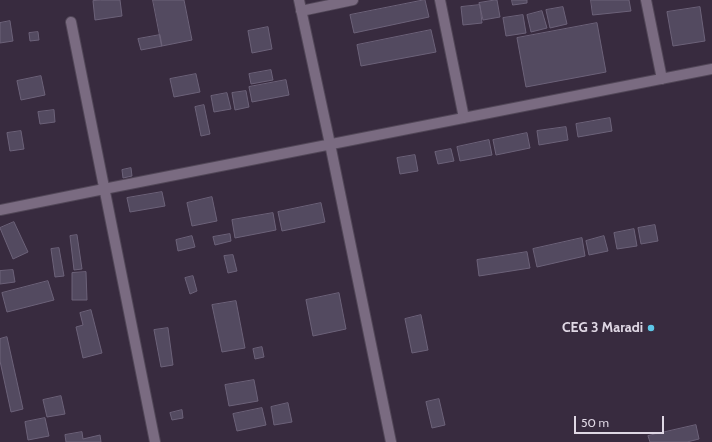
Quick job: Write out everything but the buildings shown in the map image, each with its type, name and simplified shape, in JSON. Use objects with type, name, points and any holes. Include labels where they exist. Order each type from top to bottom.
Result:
[{"type":"street","points":[[298,0],[330,144],[391,442]]},
{"type":"street","points":[[301,10],[353,0]]},
{"type":"street","points":[[440,0],[464,118]]},
{"type":"street","points":[[646,0],[662,78]]},
{"type":"street","points":[[71,22],[155,442]]},
{"type":"street","points":[[0,210],[712,69]]},
{"type":"place","name":"CEG 3 Maradi","points":[[651,328]]}]
